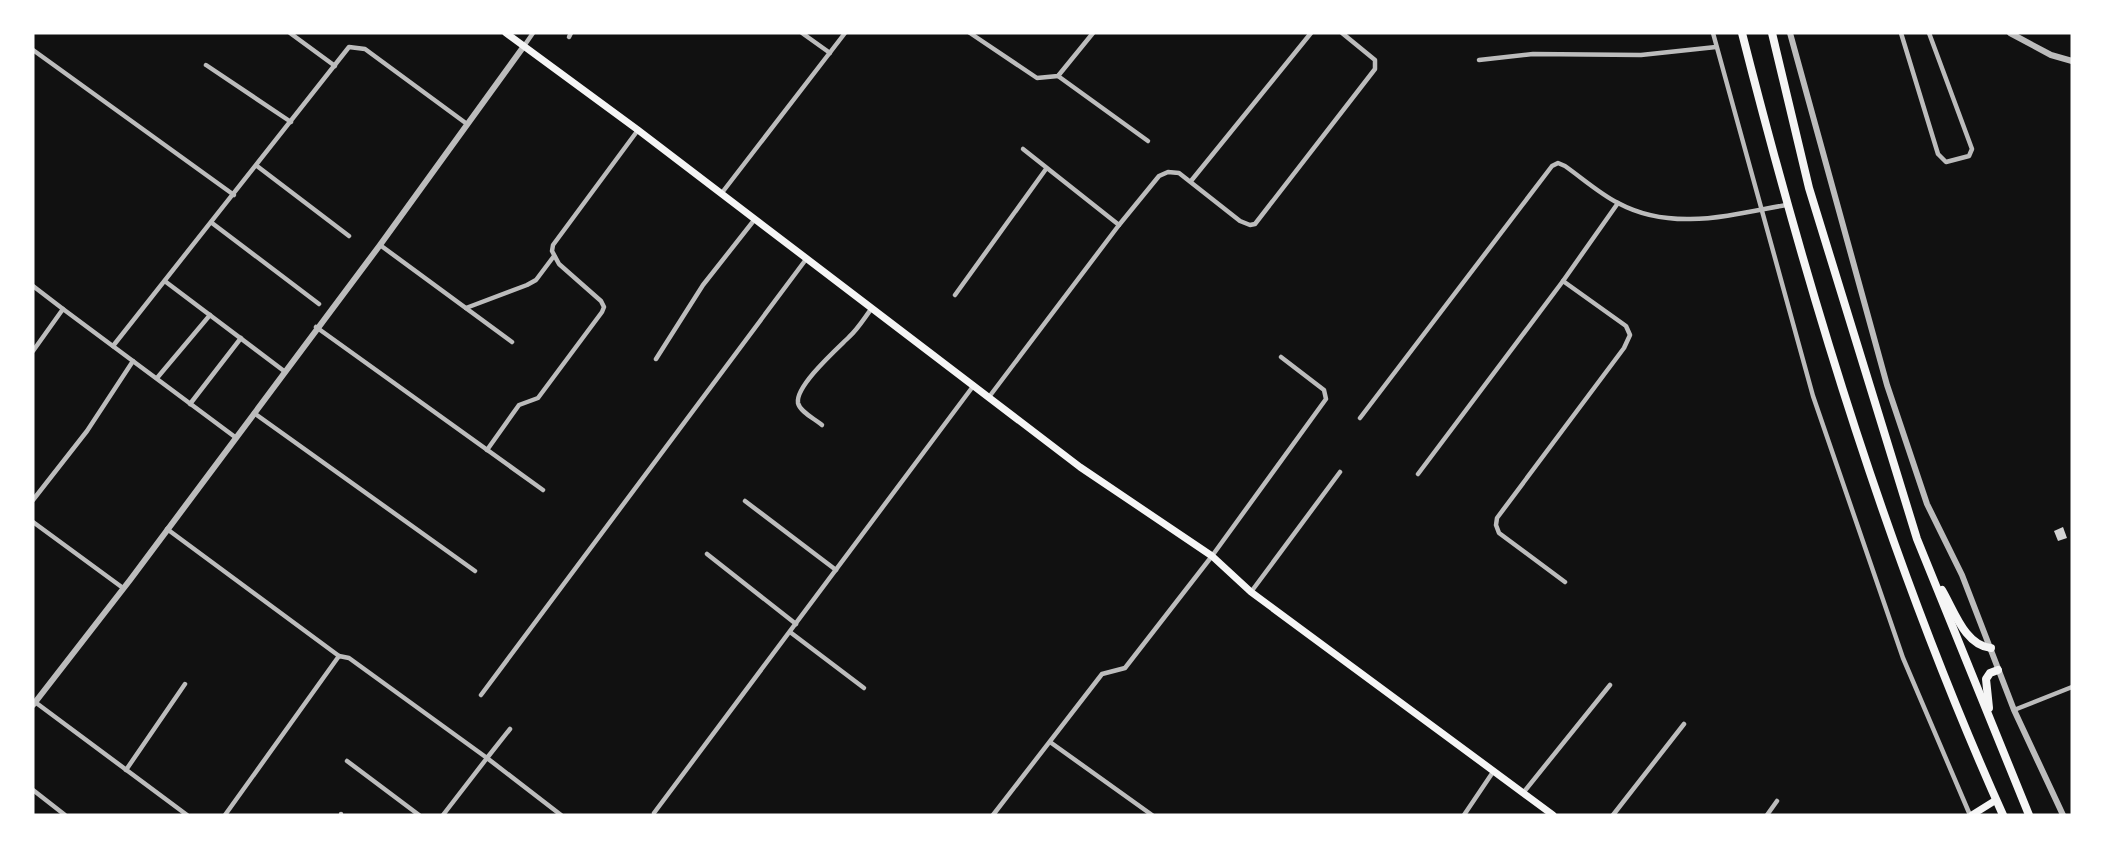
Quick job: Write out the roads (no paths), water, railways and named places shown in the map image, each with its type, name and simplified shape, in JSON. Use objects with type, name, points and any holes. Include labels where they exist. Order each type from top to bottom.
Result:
[{"type":"highway","points":[[1743,33],[1786,205],[1845,402],[1901,565],[1946,681],[2003,815]]},
{"type":"highway","points":[[1772,33],[1809,188],[1859,354],[1928,564],[2029,815]]},
{"type":"highway","points":[[1928,564],[1969,637],[1976,644],[1991,648]]},
{"type":"highway","points":[[1993,727],[1985,683],[1990,673],[1998,670]]},
{"type":"main road","points":[[506,33],[638,130],[1080,467],[1212,556],[1251,592],[1552,815]]},
{"type":"main road","points":[[1971,815],[1996,800]]},
{"type":"street","points":[[290,33],[335,66]]},
{"type":"street","points":[[187,815],[34,703],[380,245],[533,33]]},
{"type":"street","points":[[802,33],[830,53]]},
{"type":"street","points":[[721,194],[845,33]]},
{"type":"street","points":[[970,33],[1037,78],[1058,76],[1148,141]]},
{"type":"street","points":[[1058,76],[1093,33]]},
{"type":"street","points":[[1191,182],[1311,33]]},
{"type":"street","points":[[989,397],[1119,225],[1160,176],[1168,172],[1179,173],[1240,221],[1250,225],[1255,224],[1375,69],[1375,60],[1342,33]]},
{"type":"street","points":[[1713,33],[1813,396],[1891,624],[1971,815]]},
{"type":"street","points":[[1790,33],[1890,395],[1927,504],[1962,575],[2014,710],[2063,815]]},
{"type":"street","points":[[1901,33],[1938,154],[1946,162],[1969,156],[1972,149],[1929,33]]},
{"type":"street","points":[[2010,33],[2051,55],[2072,61]]},
{"type":"street","points":[[113,346],[212,224],[349,47],[365,49],[467,124]]},
{"type":"street","points":[[1479,60],[1533,54],[1641,55],[1716,47]]},
{"type":"street","points":[[33,50],[234,195]]},
{"type":"street","points":[[206,65],[291,122]]},
{"type":"street","points":[[487,450],[519,405],[538,398],[604,307],[601,301],[554,256],[553,245],[638,130]]},
{"type":"street","points":[[1023,149],[1119,225]]},
{"type":"street","points":[[1360,418],[1552,166],[1558,163],[1618,203],[1677,220],[1786,205]]},
{"type":"street","points":[[257,166],[350,236]]},
{"type":"street","points":[[955,295],[1046,169]]},
{"type":"street","points":[[1418,474],[1563,281],[1618,203]]},
{"type":"street","points":[[656,359],[704,285],[755,219]]},
{"type":"street","points":[[212,224],[319,304]]},
{"type":"street","points":[[380,245],[512,342]]},
{"type":"street","points":[[466,308],[536,280],[554,256]]},
{"type":"street","points":[[481,695],[807,258]]},
{"type":"street","points":[[1563,281],[1626,326],[1630,334],[1624,348],[1497,518],[1496,525],[1499,533],[1565,582]]},
{"type":"street","points":[[166,282],[284,371]]},
{"type":"street","points":[[33,286],[235,437]]},
{"type":"street","points":[[822,425],[801,409],[798,402],[800,393],[836,347],[848,338],[872,308]]},
{"type":"street","points":[[33,351],[63,309]]},
{"type":"street","points":[[157,378],[210,315]]},
{"type":"street","points":[[316,327],[543,490]]},
{"type":"street","points":[[190,404],[241,338]]},
{"type":"street","points":[[993,815],[1102,674],[1125,668],[1212,556],[1326,399],[1324,390],[1281,357]]},
{"type":"street","points":[[33,500],[87,431],[133,361]]},
{"type":"street","points":[[654,813],[974,385]]},
{"type":"street","points":[[254,413],[475,570]]},
{"type":"street","points":[[1251,592],[1340,472]]},
{"type":"street","points":[[746,501],[836,570]]},
{"type":"street","points":[[33,522],[123,588]]},
{"type":"street","points":[[167,529],[339,656],[349,658],[561,815]]},
{"type":"street","points":[[707,554],[796,624]]},
{"type":"street","points":[[790,632],[864,688]]},
{"type":"street","points":[[225,815],[339,656]]},
{"type":"street","points":[[126,770],[185,684]]},
{"type":"street","points":[[1524,793],[1610,685]]},
{"type":"street","points":[[2014,710],[2072,687]]},
{"type":"street","points":[[1613,815],[1684,724]]},
{"type":"street","points":[[443,815],[510,729]]},
{"type":"street","points":[[1050,742],[1152,815]]},
{"type":"street","points":[[347,761],[419,815]]},
{"type":"street","points":[[1464,815],[1493,772]]},
{"type":"street","points":[[33,790],[65,815]]},
{"type":"street","points":[[1767,815],[1777,801]]},
{"type":"street","points":[[175,815],[179,810]]}]
